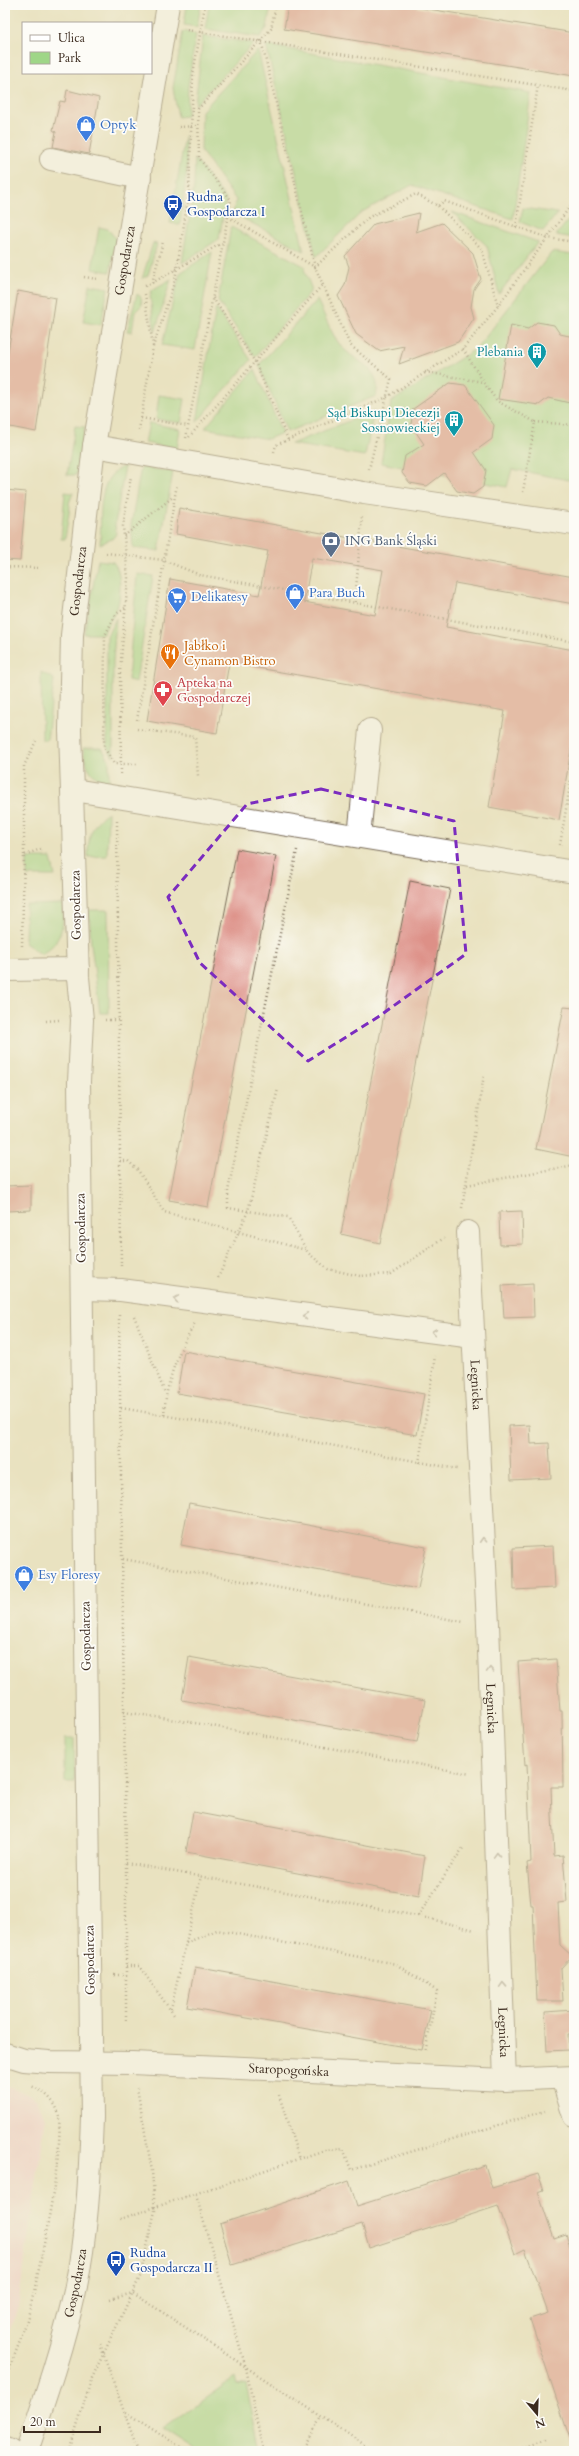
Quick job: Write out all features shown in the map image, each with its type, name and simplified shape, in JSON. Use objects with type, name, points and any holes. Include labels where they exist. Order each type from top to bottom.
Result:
[{"type":"street","name":"Gospodarcza","points":[[27,2451],[51,2379],[80,2262],[91,2147],[92,2063],[79,1082],[82,1020],[78,969],[74,790],[70,730],[72,635],[94,446],[168,5]]},
{"type":"street","points":[[51,159],[140,178]]},
{"type":"street","points":[[94,446],[364,493],[574,524]]},
{"type":"street","points":[[359,836],[370,730]]},
{"type":"street","points":[[74,790],[565,870]]},
{"type":"street","points":[[5,970],[78,969]]},
{"type":"street","name":"Legnicka","points":[[464,1223],[473,1337],[488,1624],[501,1930],[505,2080]]},
{"type":"street","points":[[82,1289],[121,1290],[207,1303],[473,1337]]},
{"type":"street","name":"Staropogońska","points":[[5,2054],[24,2060],[92,2063],[505,2080],[568,2078]]},
{"type":"street","points":[[568,2078],[574,2116]]},
{"type":"street","points":[[5,2449],[10,2451]]},
{"type":"path","points":[[5,29],[8,5]]},
{"type":"path","points":[[138,436],[153,347],[171,295],[190,179],[193,75],[204,5]]},
{"type":"path","points":[[276,5],[271,29],[198,109],[199,158],[231,200],[185,442],[323,284]]},
{"type":"path","points":[[179,28],[574,91]]},
{"type":"path","points":[[261,40],[315,267],[350,345],[391,379],[364,493],[355,602]]},
{"type":"path","points":[[516,227],[538,85]]},
{"type":"path","points":[[179,127],[198,126]]},
{"type":"path","points":[[315,267],[369,217],[416,194],[438,206],[482,249],[498,306]]},
{"type":"path","points":[[438,206],[444,201],[548,238],[574,242]]},
{"type":"path","points":[[269,476],[276,445],[387,397],[463,348],[498,306],[574,201]]},
{"type":"path","points":[[228,217],[315,267]]},
{"type":"path","points":[[152,283],[163,242]]},
{"type":"path","points":[[153,347],[144,286],[176,270],[223,242]]},
{"type":"path","points":[[212,297],[254,362],[288,440]]},
{"type":"path","points":[[463,348],[483,382],[497,401],[535,422],[574,425]]},
{"type":"path","points":[[424,372],[483,382]]},
{"type":"path","points":[[140,418],[188,426]]},
{"type":"path","points":[[519,516],[535,422]]},
{"type":"path","points":[[121,778],[120,672],[128,578],[123,521],[132,472]]},
{"type":"path","points":[[137,720],[178,480]]},
{"type":"path","points":[[124,536],[175,496]]},
{"type":"path","points":[[100,553],[164,560],[200,575],[574,642]]},
{"type":"path","points":[[5,566],[40,568]]},
{"type":"path","points":[[125,608],[116,614],[105,635],[104,747],[114,764],[137,764]]},
{"type":"path","points":[[137,729],[195,737],[198,776]]},
{"type":"path","points":[[27,952],[22,947],[24,766],[36,742]]},
{"type":"path","points":[[565,870],[574,761]]},
{"type":"path","points":[[118,819],[126,2023]]},
{"type":"path","points":[[299,842],[228,1191],[228,1208],[288,1217],[306,1250],[328,1269],[360,1276],[391,1274],[446,1236]]},
{"type":"path","points":[[24,855],[41,849]]},
{"type":"path","points":[[46,1021],[65,1020]]},
{"type":"path","points":[[100,1020],[119,1020]]},
{"type":"path","points":[[464,1223],[467,1185],[484,1075]]},
{"type":"path","points":[[222,1270],[248,1211],[278,1089]]},
{"type":"path","points":[[120,1161],[128,1161],[138,1170],[164,1212],[306,1250]]},
{"type":"path","points":[[467,1185],[574,1165]]},
{"type":"path","points":[[164,1415],[166,1393],[182,1345],[207,1303]]},
{"type":"path","points":[[133,1313],[166,1393]]},
{"type":"path","points":[[419,1463],[438,1333]]},
{"type":"path","points":[[121,1408],[480,1473]]},
{"type":"path","points":[[123,1559],[455,1622],[488,1624]]},
{"type":"path","points":[[124,1712],[201,1724],[484,1777],[494,1776]]},
{"type":"path","points":[[418,1916],[463,1848]]},
{"type":"path","points":[[126,1863],[418,1916],[469,1931],[501,1930]]},
{"type":"path","points":[[171,2010],[200,1876]]},
{"type":"path","points":[[186,1943],[216,1930],[396,1964],[437,1991],[424,2058]]},
{"type":"path","points":[[126,1966],[139,1966],[174,2015]]},
{"type":"path","points":[[108,1976],[126,1975]]},
{"type":"path","points":[[5,2381],[25,2326],[42,2255],[60,2146],[58,2109],[43,2090],[29,2086]]},
{"type":"path","points":[[69,2451],[88,2388],[133,2293],[145,2262],[156,2206],[144,2120],[136,2087]]},
{"type":"path","points":[[279,2095],[298,2159]]},
{"type":"path","points":[[120,2219],[156,2206],[196,2195],[324,2150],[343,2148],[351,2170],[545,2111]]},
{"type":"path","points":[[196,2195],[246,2368],[263,2451]]},
{"type":"path","points":[[110,2299],[133,2293],[374,2451]]},
{"type":"path","points":[[100,2344],[105,2354],[138,2451]]},
{"type":"path","points":[[125,2412],[187,2451]]},
{"type":"path","points":[[303,2451],[321,2416]]},
{"type":"path","points":[[511,2451],[546,2439]]},
{"type":"highlighted area","points":[[321,789],[454,821],[466,954],[378,1017],[308,1061],[200,963],[168,897],[247,804]]},
{"type":"shaded area","points":[[5,2086],[29,2094],[37,2100],[46,2117],[17,2313],[5,2339]]},
{"type":"green space","points":[[187,5],[201,5],[197,27],[184,25]]},
{"type":"green space","points":[[209,5],[271,5],[267,28],[260,37],[205,29]]},
{"type":"green space","points":[[183,31],[196,34],[188,86],[187,116],[178,117],[173,88]]},
{"type":"green space","points":[[203,36],[254,43],[195,105]]},
{"type":"green space","points":[[266,45],[531,93],[513,219],[412,185],[362,212],[316,257]]},
{"type":"green space","points":[[258,50],[304,251],[233,213],[236,200],[201,151],[202,111]]},
{"type":"green space","points":[[185,136],[187,169],[180,225],[170,223]]},
{"type":"green space","points":[[195,159],[226,199],[219,239],[182,263],[194,186]]},
{"type":"green space","points":[[523,208],[558,213],[543,231],[520,222]]},
{"type":"green space","points":[[452,212],[538,242],[499,294],[487,246]]},
{"type":"green space","points":[[572,216],[574,216],[574,238],[556,235]]},
{"type":"green space","points":[[99,227],[108,229],[116,239],[110,272],[92,269]]},
{"type":"green space","points":[[231,227],[306,267],[304,269],[312,290],[255,357],[218,301]]},
{"type":"green space","points":[[153,243],[157,244],[148,275],[142,279]]},
{"type":"green space","points":[[212,252],[195,350],[162,345],[180,273]]},
{"type":"green space","points":[[552,252],[574,255],[574,481],[512,469],[507,487],[381,463],[391,402],[477,348]]},
{"type":"green space","points":[[171,279],[155,332],[150,296],[152,290]]},
{"type":"green space","points":[[90,285],[108,288],[101,325],[83,322]]},
{"type":"green space","points":[[137,294],[141,297],[142,305],[135,312],[132,332],[127,331]]},
{"type":"green space","points":[[317,300],[338,342],[344,349],[371,371],[377,386],[376,396],[287,432],[259,365]]},
{"type":"green space","points":[[216,308],[251,360],[197,422]]},
{"type":"green space","points":[[255,369],[282,433],[268,439],[205,428]]},
{"type":"green space","points":[[159,395],[185,399],[181,423],[156,419]]},
{"type":"green space","points":[[374,411],[365,456],[291,444]]},
{"type":"green space","points":[[149,423],[180,429],[177,449],[145,443]]},
{"type":"green space","points":[[75,426],[85,427],[76,475],[67,475]]},
{"type":"green space","points":[[125,466],[115,524],[116,534],[112,539],[100,544],[101,511],[104,488],[115,471]]},
{"type":"green space","points":[[141,467],[173,472],[159,551],[133,548],[131,525]]},
{"type":"green space","points":[[65,492],[73,493],[69,503],[70,507],[65,539],[61,539]]},
{"type":"green space","points":[[98,560],[113,562],[116,566],[120,584],[118,603],[117,608],[103,634],[84,634]]},
{"type":"green space","points":[[137,574],[153,576],[136,682],[128,680]]},
{"type":"green space","points":[[116,618],[113,662],[113,757],[107,747],[107,636]]},
{"type":"green space","points":[[41,672],[54,679],[47,740],[42,740]]},
{"type":"green space","points":[[83,748],[102,748],[109,760],[109,783],[93,775],[85,760]]},
{"type":"green space","points":[[108,812],[107,856],[88,857],[90,837],[94,826]]},
{"type":"green space","points":[[27,858],[51,858],[55,876],[27,876]]},
{"type":"green space","points":[[63,904],[63,920],[60,933],[53,945],[41,954],[25,943],[26,905]]},
{"type":"green space","points":[[89,910],[108,910],[109,1013],[100,1013],[91,944]]},
{"type":"green space","points":[[65,1738],[74,1738],[75,1782],[65,1782]]},
{"type":"green space","points":[[235,2378],[237,2386],[246,2384],[260,2451],[197,2451],[163,2429]]},
{"type":"building","points":[[288,5],[404,5],[574,33],[574,76],[284,29]]},
{"type":"building","points":[[67,90],[99,98],[89,154],[53,147],[56,132],[53,130],[60,101],[65,102]]},
{"type":"building","points":[[419,213],[416,232],[442,223],[473,253],[481,279],[474,289],[471,307],[474,318],[458,342],[399,364],[404,346],[379,351],[356,334],[338,296],[345,285],[349,267],[345,256],[374,224]]},
{"type":"building","points":[[18,291],[56,298],[36,432],[5,426],[5,370]]},
{"type":"building","name":"Plebania","points":[[537,322],[554,325],[560,334],[574,337],[574,404],[548,398],[539,405],[498,399],[511,325],[528,329]]},
{"type":"building","name":"Sąd Biskupi Diecezji Sosnowieckiej","points":[[450,383],[465,385],[494,425],[492,439],[474,452],[486,470],[483,487],[473,494],[457,491],[444,473],[427,486],[410,483],[402,473],[405,456],[424,444],[411,425],[413,409]]},
{"type":"building","points":[[5,490],[26,492],[20,561],[5,560]]},
{"type":"building","points":[[179,508],[574,577],[574,604],[455,583],[446,627],[574,650],[574,733],[559,820],[489,807],[505,711],[229,663],[217,733],[147,721],[170,579],[259,595],[268,551],[176,534]],"holes":[[[312,558],[383,570],[375,615],[304,602]]]},
{"type":"building","points":[[237,849],[276,856],[208,1207],[169,1200]]},
{"type":"building","points":[[410,881],[450,889],[380,1243],[341,1234]]},
{"type":"building","points":[[564,1007],[574,1008],[574,1157],[536,1149]]},
{"type":"building","points":[[31,1185],[31,1210],[6,1211],[5,1186]]},
{"type":"building","points":[[522,1211],[523,1244],[500,1245],[499,1212]]},
{"type":"building","points":[[533,1284],[534,1317],[504,1318],[502,1286]]},
{"type":"building","points":[[184,1351],[424,1394],[417,1435],[177,1393]]},
{"type":"building","points":[[530,1425],[531,1444],[549,1443],[551,1478],[511,1480],[509,1426]]},
{"type":"building","points":[[189,1503],[426,1547],[418,1589],[181,1545]]},
{"type":"building","points":[[553,1546],[555,1588],[514,1590],[513,1548]]},
{"type":"building","points":[[189,1657],[425,1700],[417,1742],[182,1700]]},
{"type":"building","points":[[556,1659],[560,1711],[562,1711],[563,1787],[551,1787],[554,1856],[563,1855],[567,1902],[558,1903],[560,1945],[572,1956],[561,1968],[563,2001],[537,2001],[533,1905],[531,1905],[527,1863],[531,1862],[527,1764],[525,1765],[518,1662]]},
{"type":"building","points":[[193,1812],[425,1856],[419,1896],[186,1852]]},
{"type":"building","points":[[195,1967],[431,2010],[422,2050],[187,2007]]},
{"type":"building","points":[[574,2010],[574,2034],[568,2034],[569,2050],[547,2051],[545,2012]]},
{"type":"building","points":[[485,2165],[492,2188],[538,2174],[544,2190],[538,2192],[554,2239],[566,2235],[574,2258],[574,2439],[570,2439],[530,2319],[548,2313],[525,2249],[515,2254],[498,2206],[369,2248],[362,2224],[232,2265],[220,2224],[349,2181],[357,2206]]},
{"type":"place","name":"Optyk","points":[[86,142]]},
{"type":"place","name":"Rudna Gospodarcza I","points":[[173,221]]},
{"type":"place","name":"Plebania","points":[[537,369]]},
{"type":"place","name":"Sąd Biskupi Diecezji Sosnowieckiej","points":[[454,437]]},
{"type":"place","name":"ING Bank Śląski","points":[[331,558]]},
{"type":"place","name":"Para Buch","points":[[295,610]]},
{"type":"place","name":"Delikatesy","points":[[177,614]]},
{"type":"place","name":"Jabłko i Cynamon Bistro","points":[[170,670]]},
{"type":"place","name":"Apteka na Gospodarczej","points":[[163,707]]},
{"type":"place","name":"Esy Floresy","points":[[24,1592]]},
{"type":"place","name":"Rudna Gospodarcza II","points":[[116,2277]]}]
